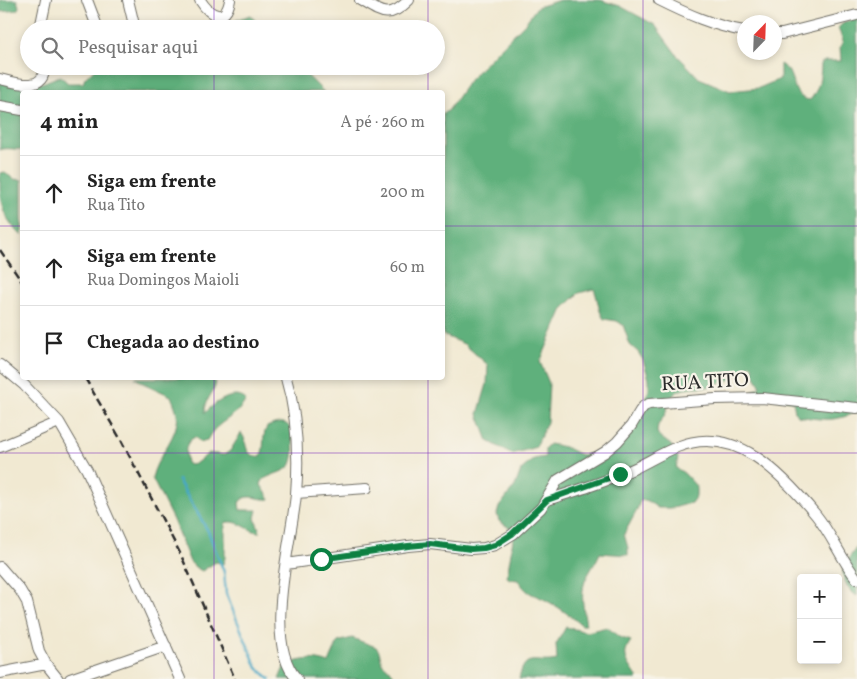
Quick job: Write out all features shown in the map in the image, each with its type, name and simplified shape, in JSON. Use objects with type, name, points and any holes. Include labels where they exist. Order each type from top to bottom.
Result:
[{"type":"street","points":[[42,20],[46,0]]},
{"type":"street","points":[[87,0],[95,20]]},
{"type":"street","points":[[128,0],[133,20]]},
{"type":"street","points":[[200,0],[208,11],[221,16],[226,12],[230,0]]},
{"type":"street","points":[[360,0],[380,12],[388,13],[398,10],[409,0]]},
{"type":"street","points":[[659,0],[696,18],[737,30]]},
{"type":"street","points":[[782,34],[857,15]]},
{"type":"street","points":[[0,79],[32,84],[40,81],[44,75]]},
{"type":"street","points":[[0,106],[20,110]]},
{"type":"street","points":[[0,365],[24,385],[59,422],[86,470],[180,679]]},
{"type":"street","points":[[287,380],[294,407],[296,430],[296,493],[280,608],[280,633],[284,658],[297,679]]},
{"type":"street","name":"RUA TITO","points":[[286,564],[430,544],[471,549],[495,545],[512,534],[547,500],[558,480],[605,452],[617,442],[631,426],[640,411],[649,404],[762,398],[857,408]]},
{"type":"street","points":[[0,447],[59,422]]},
{"type":"street","points":[[547,500],[632,470],[678,447],[697,442],[714,441],[732,444],[771,467],[795,491],[821,523],[857,578]]},
{"type":"street","points":[[296,493],[367,488]]},
{"type":"street","points":[[0,567],[20,590],[27,602],[39,652],[58,679]]},
{"type":"street","points":[[70,679],[166,646]]},
{"type":"street","points":[[0,673],[46,664]]},
{"type":"green space","points":[[0,0],[17,0],[19,7],[17,10],[0,12]]},
{"type":"green space","points":[[560,0],[600,0],[620,6],[655,25],[677,55],[699,78],[730,91],[759,88],[780,79],[780,64],[788,71],[798,93],[805,99],[810,100],[816,92],[819,83],[821,63],[825,61],[841,61],[840,47],[843,41],[838,28],[857,17],[857,413],[834,419],[797,416],[793,401],[754,395],[753,391],[759,388],[760,385],[754,375],[751,364],[732,379],[708,387],[693,387],[675,393],[658,425],[657,432],[659,436],[671,445],[678,457],[676,468],[684,473],[696,486],[696,496],[691,503],[673,508],[658,508],[646,500],[640,501],[624,534],[628,555],[600,553],[585,581],[583,609],[586,625],[582,625],[558,607],[529,592],[518,580],[507,577],[514,533],[499,521],[497,514],[499,507],[515,486],[521,470],[534,459],[545,457],[545,448],[549,444],[565,447],[581,455],[594,453],[617,442],[639,412],[649,390],[649,379],[643,360],[630,345],[623,325],[617,321],[604,319],[600,312],[594,289],[579,293],[563,309],[540,362],[549,383],[547,422],[536,447],[512,454],[488,441],[478,414],[487,384],[488,365],[464,344],[445,336],[445,112],[448,111],[470,79],[526,22],[537,7]]},
{"type":"green space","points":[[250,15],[255,20],[237,20]]},
{"type":"green space","points":[[88,75],[307,75],[322,90],[20,90],[20,149],[0,150],[0,81],[42,83],[60,76],[68,83],[83,83]]},
{"type":"green space","points":[[5,172],[13,179],[20,180],[20,234],[5,215],[0,193],[0,173]]},
{"type":"green space","points":[[138,380],[212,380],[216,382],[208,399],[205,413],[214,405],[230,397],[236,396],[246,400],[237,411],[211,433],[207,440],[200,442],[195,437],[191,439],[186,448],[187,463],[190,465],[195,464],[209,453],[224,455],[230,451],[241,433],[250,454],[260,457],[267,427],[283,423],[287,424],[291,431],[294,451],[290,466],[262,481],[261,485],[270,499],[249,497],[242,499],[239,503],[240,510],[257,510],[255,518],[260,532],[234,522],[225,523],[225,558],[223,564],[216,562],[202,571],[190,562],[173,520],[152,478],[157,464],[175,430],[177,416],[171,396]]},
{"type":"green space","points":[[856,548],[857,596],[846,584],[842,568]]},
{"type":"green space","points":[[566,627],[587,632],[607,627],[619,637],[631,641],[626,656],[629,665],[638,679],[519,679],[521,670],[528,662],[557,660],[556,644]]},
{"type":"green space","points":[[352,638],[376,647],[382,663],[393,673],[392,679],[279,679],[285,665],[291,663],[312,659],[329,663],[338,642]]},
{"type":"waterway","points":[[178,480],[208,531],[224,572],[226,594],[257,668],[270,679]]},
{"type":"railway","points":[[0,250],[20,279]]},
{"type":"railway","points":[[86,380],[121,440],[181,555],[235,679]]},
{"type":"route","points":[[321,559],[430,544],[471,549],[495,545],[512,534],[541,508],[547,500],[620,474]]}]
